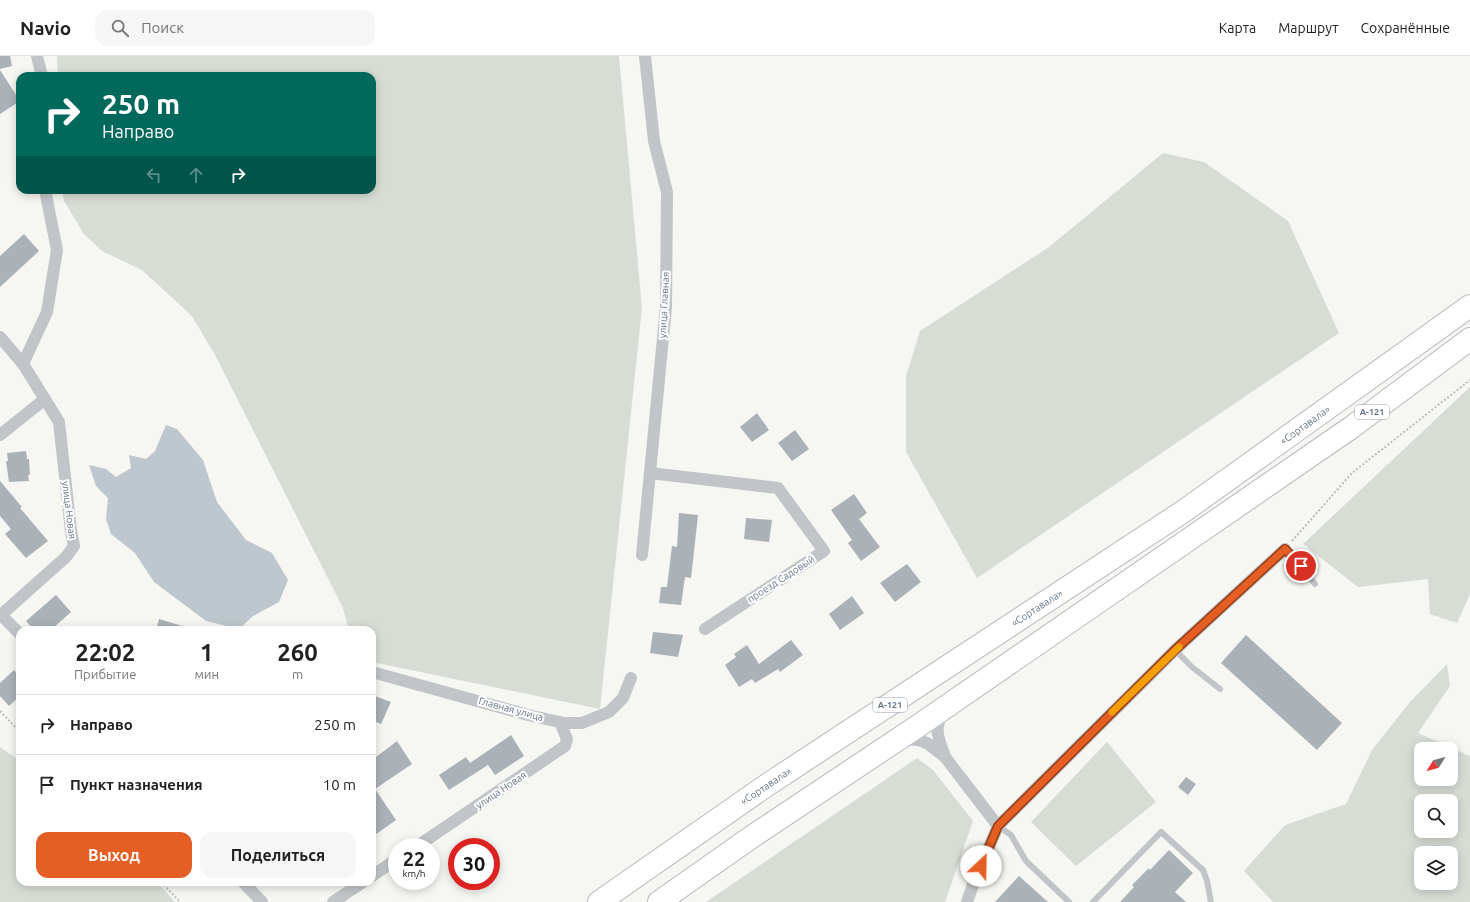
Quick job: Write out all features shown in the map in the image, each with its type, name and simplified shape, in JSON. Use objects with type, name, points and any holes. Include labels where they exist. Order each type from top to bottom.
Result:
[{"type":"highway","name":"«Сортавала»","points":[[599,902],[767,785],[1184,511],[1470,306]]},
{"type":"highway","name":"А-121","points":[[659,902],[753,836],[945,708],[1345,432],[1470,339]]},
{"type":"street","points":[[37,56],[41,72]]},
{"type":"street","name":"улица Главная","points":[[642,555],[666,307],[667,192],[654,141],[644,56]]},
{"type":"street","points":[[23,364],[47,312],[56,250],[46,194]]},
{"type":"street","name":"улица Новая","points":[[0,337],[23,364],[59,422],[74,546],[66,557],[1,615],[16,630]]},
{"type":"street","points":[[0,435],[45,399]]},
{"type":"street","name":"проезд Садовый","points":[[650,473],[778,488],[824,551],[705,629]]},
{"type":"street","points":[[967,902],[975,879],[998,826],[1175,650],[1285,549]]},
{"type":"street","name":"Главная улица","points":[[376,673],[560,722],[582,722],[609,712],[623,698],[631,678]]},
{"type":"street","points":[[945,708],[937,723],[938,734],[945,757]]},
{"type":"street","name":"улица Новая","points":[[429,838],[565,746],[567,739],[560,722]]},
{"type":"street","points":[[899,738],[918,740],[927,743],[945,757],[998,826]]},
{"type":"street","points":[[376,873],[388,865]]},
{"type":"street","points":[[247,886],[262,902]]},
{"type":"street","points":[[333,902],[357,886]]},
{"type":"lane","points":[[1285,549],[1294,557],[1315,584]]},
{"type":"lane","points":[[1175,650],[1192,667],[1220,689]]},
{"type":"lane","points":[[998,826],[1011,835],[1026,861],[1069,902]]},
{"type":"lane","points":[[1093,902],[1161,832],[1203,870],[1207,881],[1211,902]]},
{"type":"path","points":[[1285,549],[1352,473],[1470,380]]},
{"type":"path","points":[[0,710],[16,728]]},
{"type":"path","points":[[165,886],[180,902]]},
{"type":"shaded area","points":[[57,56],[619,56],[642,308],[600,709],[376,663],[376,626],[348,626],[343,608],[215,355],[192,316],[142,270],[102,251],[84,234],[64,201],[63,194],[376,194],[376,72],[58,72]]},
{"type":"shaded area","points":[[1163,153],[1204,162],[1288,221],[1339,333],[977,578],[906,452],[906,376],[920,331],[1049,247]]},
{"type":"shaded area","points":[[1470,387],[1470,594],[1457,623],[1430,614],[1428,579],[1358,587],[1303,544]]},
{"type":"shaded area","points":[[166,425],[177,429],[203,460],[217,502],[246,540],[272,553],[288,580],[279,602],[253,616],[242,626],[227,626],[206,621],[154,582],[135,553],[111,534],[106,519],[108,498],[96,486],[89,465],[106,469],[116,477],[131,468],[129,455],[146,459],[155,451]]},
{"type":"shaded area","points":[[1447,664],[1450,686],[1418,733],[1438,742],[1414,742],[1414,786],[1458,786],[1458,751],[1470,756],[1470,902],[1273,902],[1244,871],[1285,825],[1346,804],[1372,750],[1410,702]]},
{"type":"shaded area","points":[[1107,742],[1156,802],[1076,866],[1031,822]]},
{"type":"shaded area","points":[[0,747],[16,758],[16,886],[161,886],[175,902],[0,902]]},
{"type":"shaded area","points":[[917,758],[933,770],[973,821],[945,902],[706,902]]},
{"type":"building","points":[[0,56],[10,56],[12,66],[0,69]]},
{"type":"building","points":[[0,70],[16,95],[16,104],[0,114]]},
{"type":"building","points":[[24,234],[39,251],[0,287],[0,256]]},
{"type":"building","points":[[757,413],[769,430],[752,442],[740,427]]},
{"type":"building","points":[[795,430],[809,449],[792,461],[778,443]]},
{"type":"building","points":[[26,451],[27,459],[29,459],[29,481],[9,482],[6,461],[8,461],[7,453]]},
{"type":"building","points":[[0,481],[22,507],[20,508],[48,541],[26,558],[5,534],[11,529],[0,516]]},
{"type":"building","points":[[854,494],[867,513],[859,519],[880,547],[861,561],[848,543],[852,540],[831,510]]},
{"type":"building","points":[[679,513],[698,515],[691,578],[685,577],[681,605],[659,603],[661,587],[667,587],[672,546],[677,547]]},
{"type":"building","points":[[746,518],[772,520],[769,542],[744,539]]},
{"type":"building","points":[[907,564],[921,582],[895,602],[880,583]]},
{"type":"building","points":[[56,595],[71,612],[55,626],[30,626],[26,621]]},
{"type":"building","points":[[852,596],[864,613],[840,630],[829,614]]},
{"type":"building","points":[[159,619],[182,626],[157,626]]},
{"type":"building","points":[[653,632],[683,635],[678,657],[650,653]]},
{"type":"building","points":[[1246,635],[1342,723],[1317,750],[1221,663]]},
{"type":"building","points":[[791,640],[803,655],[780,672],[778,669],[755,683],[752,679],[739,687],[725,665],[736,657],[734,654],[747,645],[759,664]]},
{"type":"building","points":[[14,670],[16,672],[16,700],[9,706],[0,696],[0,683]]},
{"type":"building","points":[[376,696],[391,702],[381,724],[376,722]]},
{"type":"building","points":[[511,735],[524,756],[495,775],[488,765],[449,790],[439,775],[466,757],[470,763]]},
{"type":"building","points":[[397,741],[412,764],[376,788],[376,757]]},
{"type":"building","points":[[1186,777],[1196,784],[1188,795],[1178,787]]},
{"type":"building","points":[[376,790],[396,820],[376,834]]},
{"type":"building","points":[[1169,850],[1193,873],[1175,892],[1186,902],[1120,902],[1134,887],[1132,885],[1149,868],[1150,870]]},
{"type":"building","points":[[1019,876],[1048,902],[995,902]]},
{"type":"slow traffic","points":[[1112,712],[1179,647]]},
{"type":"route","points":[[981,866],[998,826],[1175,650],[1285,549],[1301,566]]}]
